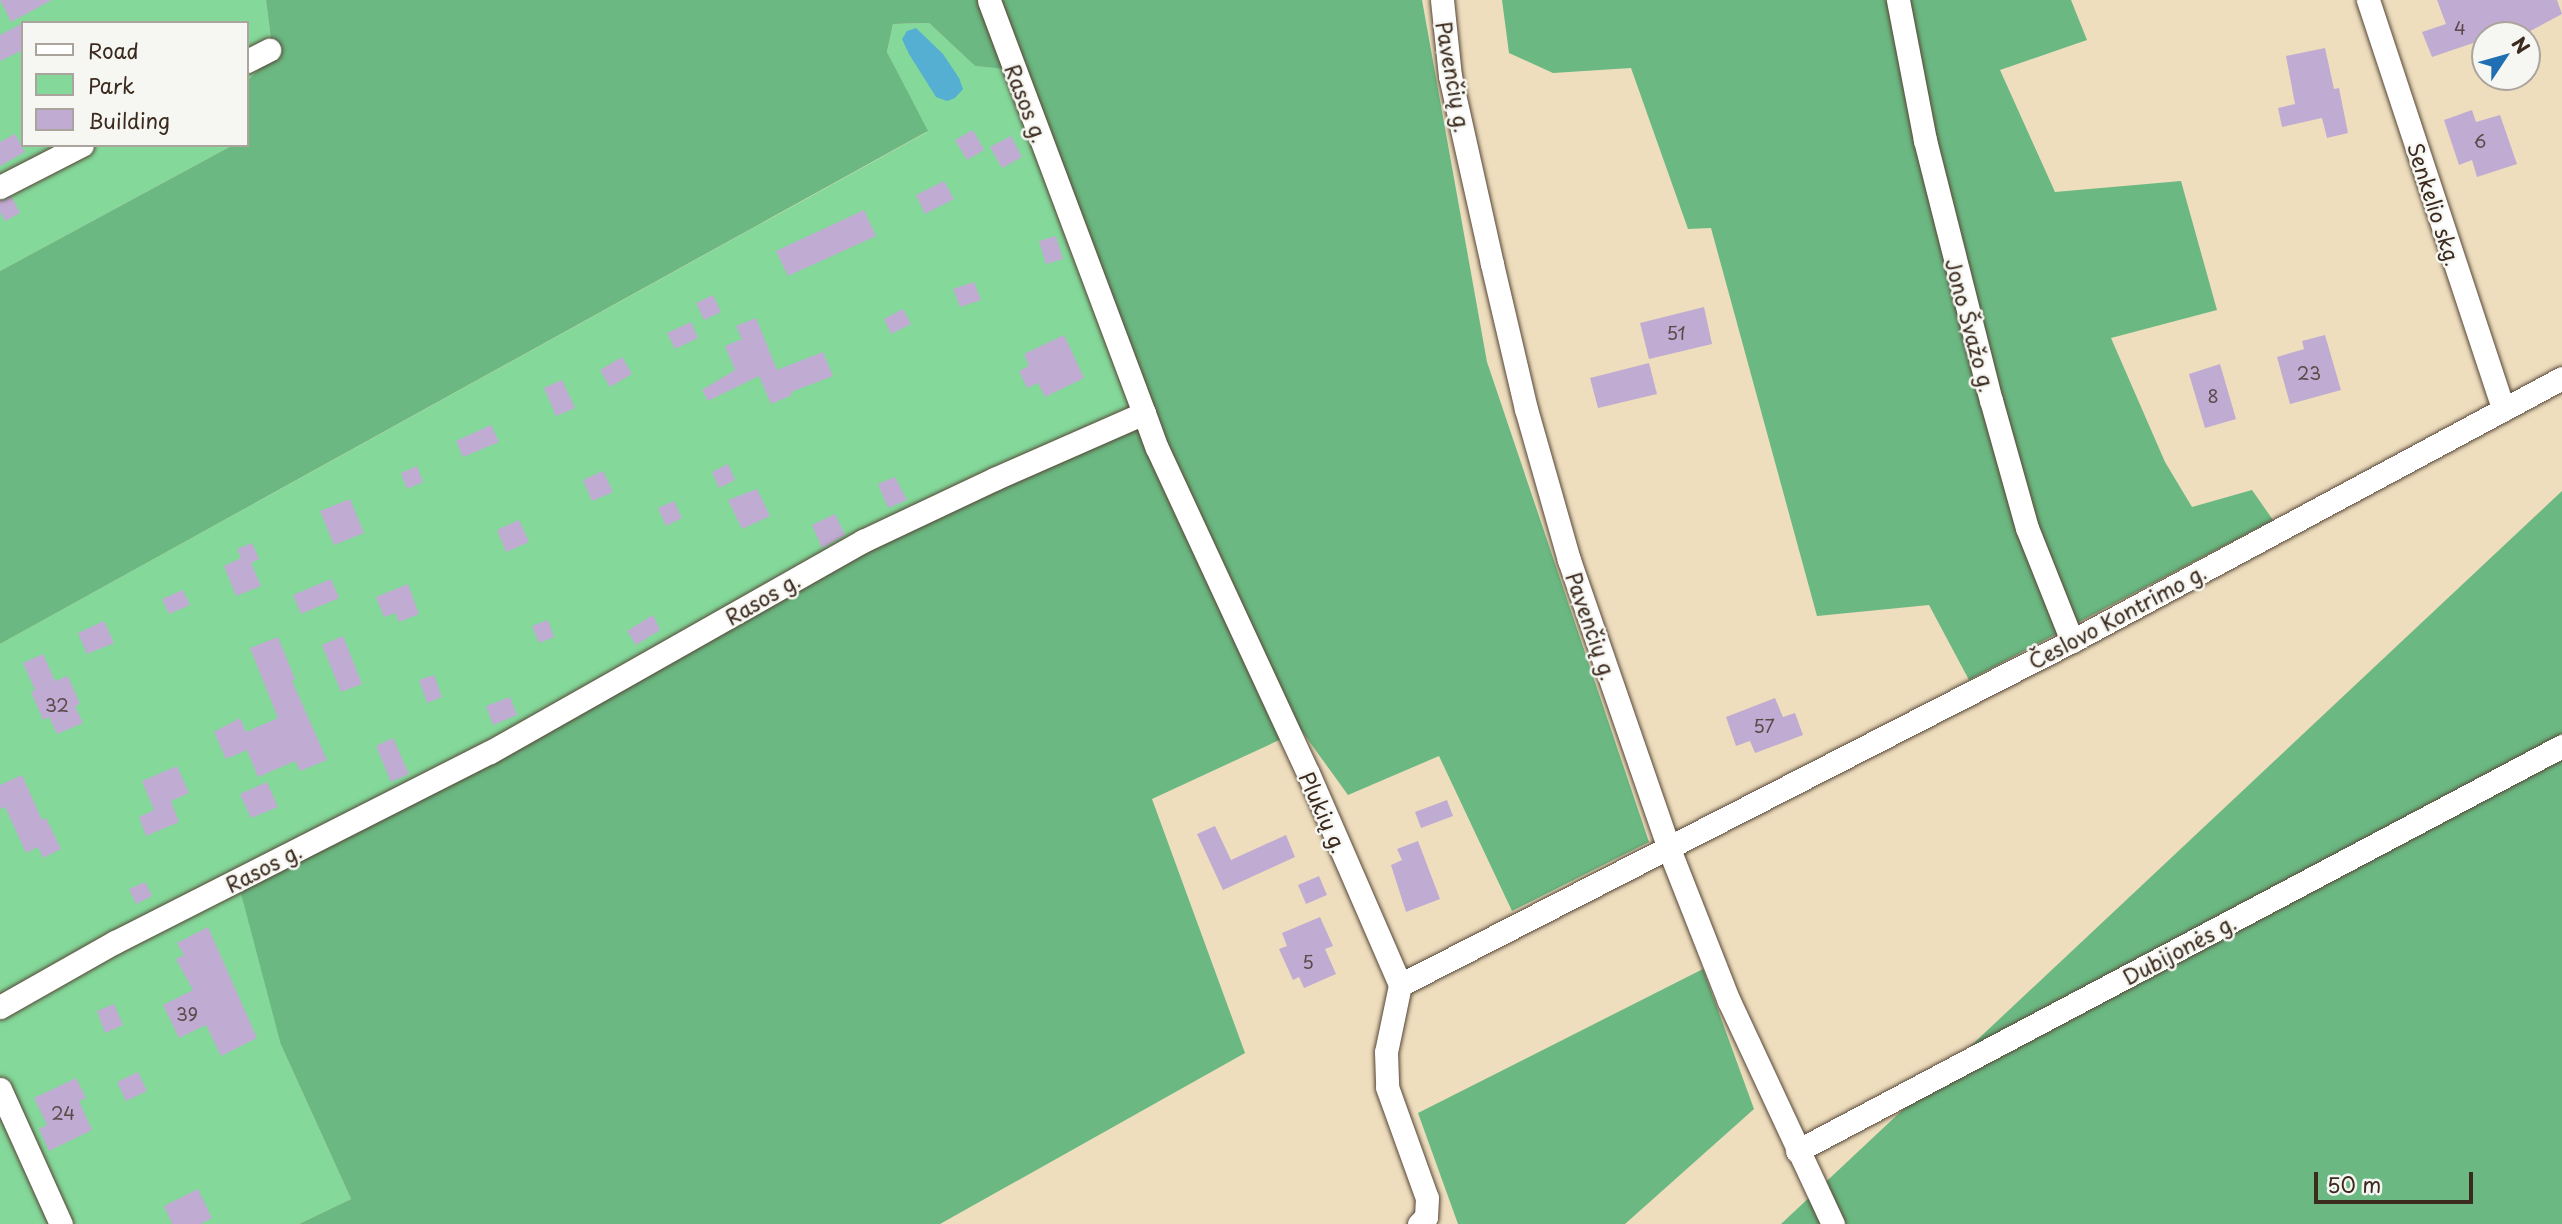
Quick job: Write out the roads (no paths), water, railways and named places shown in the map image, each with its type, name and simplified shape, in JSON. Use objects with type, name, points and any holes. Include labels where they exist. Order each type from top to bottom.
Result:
[{"type":"street","name":"Rasos g.","points":[[0,1007],[115,942],[489,752],[863,541],[994,479],[1144,413],[989,0]]},
{"type":"street","name":"Pavenčių g.","points":[[1442,0],[1450,76],[1526,409],[1569,560],[1669,849],[1729,1001],[1833,1224]]},
{"type":"street","name":"Jono Švažo g.","points":[[1898,0],[1925,140],[1991,400],[2027,528],[2072,641]]},
{"type":"street","name":"Senkelio skg.","points":[[2368,0],[2503,409]]},
{"type":"street","points":[[248,60],[269,50]]},
{"type":"street","points":[[0,187],[78,147]]},
{"type":"street","name":"Česlovo Kontrimo g.","points":[[1399,985],[2072,641],[2562,377]]},
{"type":"street","name":"Plukių g.","points":[[1144,413],[1157,448],[1308,773],[1399,985]]},
{"type":"street","name":"Dubijonės g.","points":[[1797,1151],[2562,746]]},
{"type":"street","points":[[1399,985],[1386,1052],[1387,1087],[1427,1198],[1426,1217],[1419,1224]]},
{"type":"street","points":[[0,1089],[61,1224]]},
{"type":"water","points":[[916,28],[943,54],[959,78],[963,89],[955,98],[947,101],[936,97],[909,54],[902,39],[907,31]]}]
